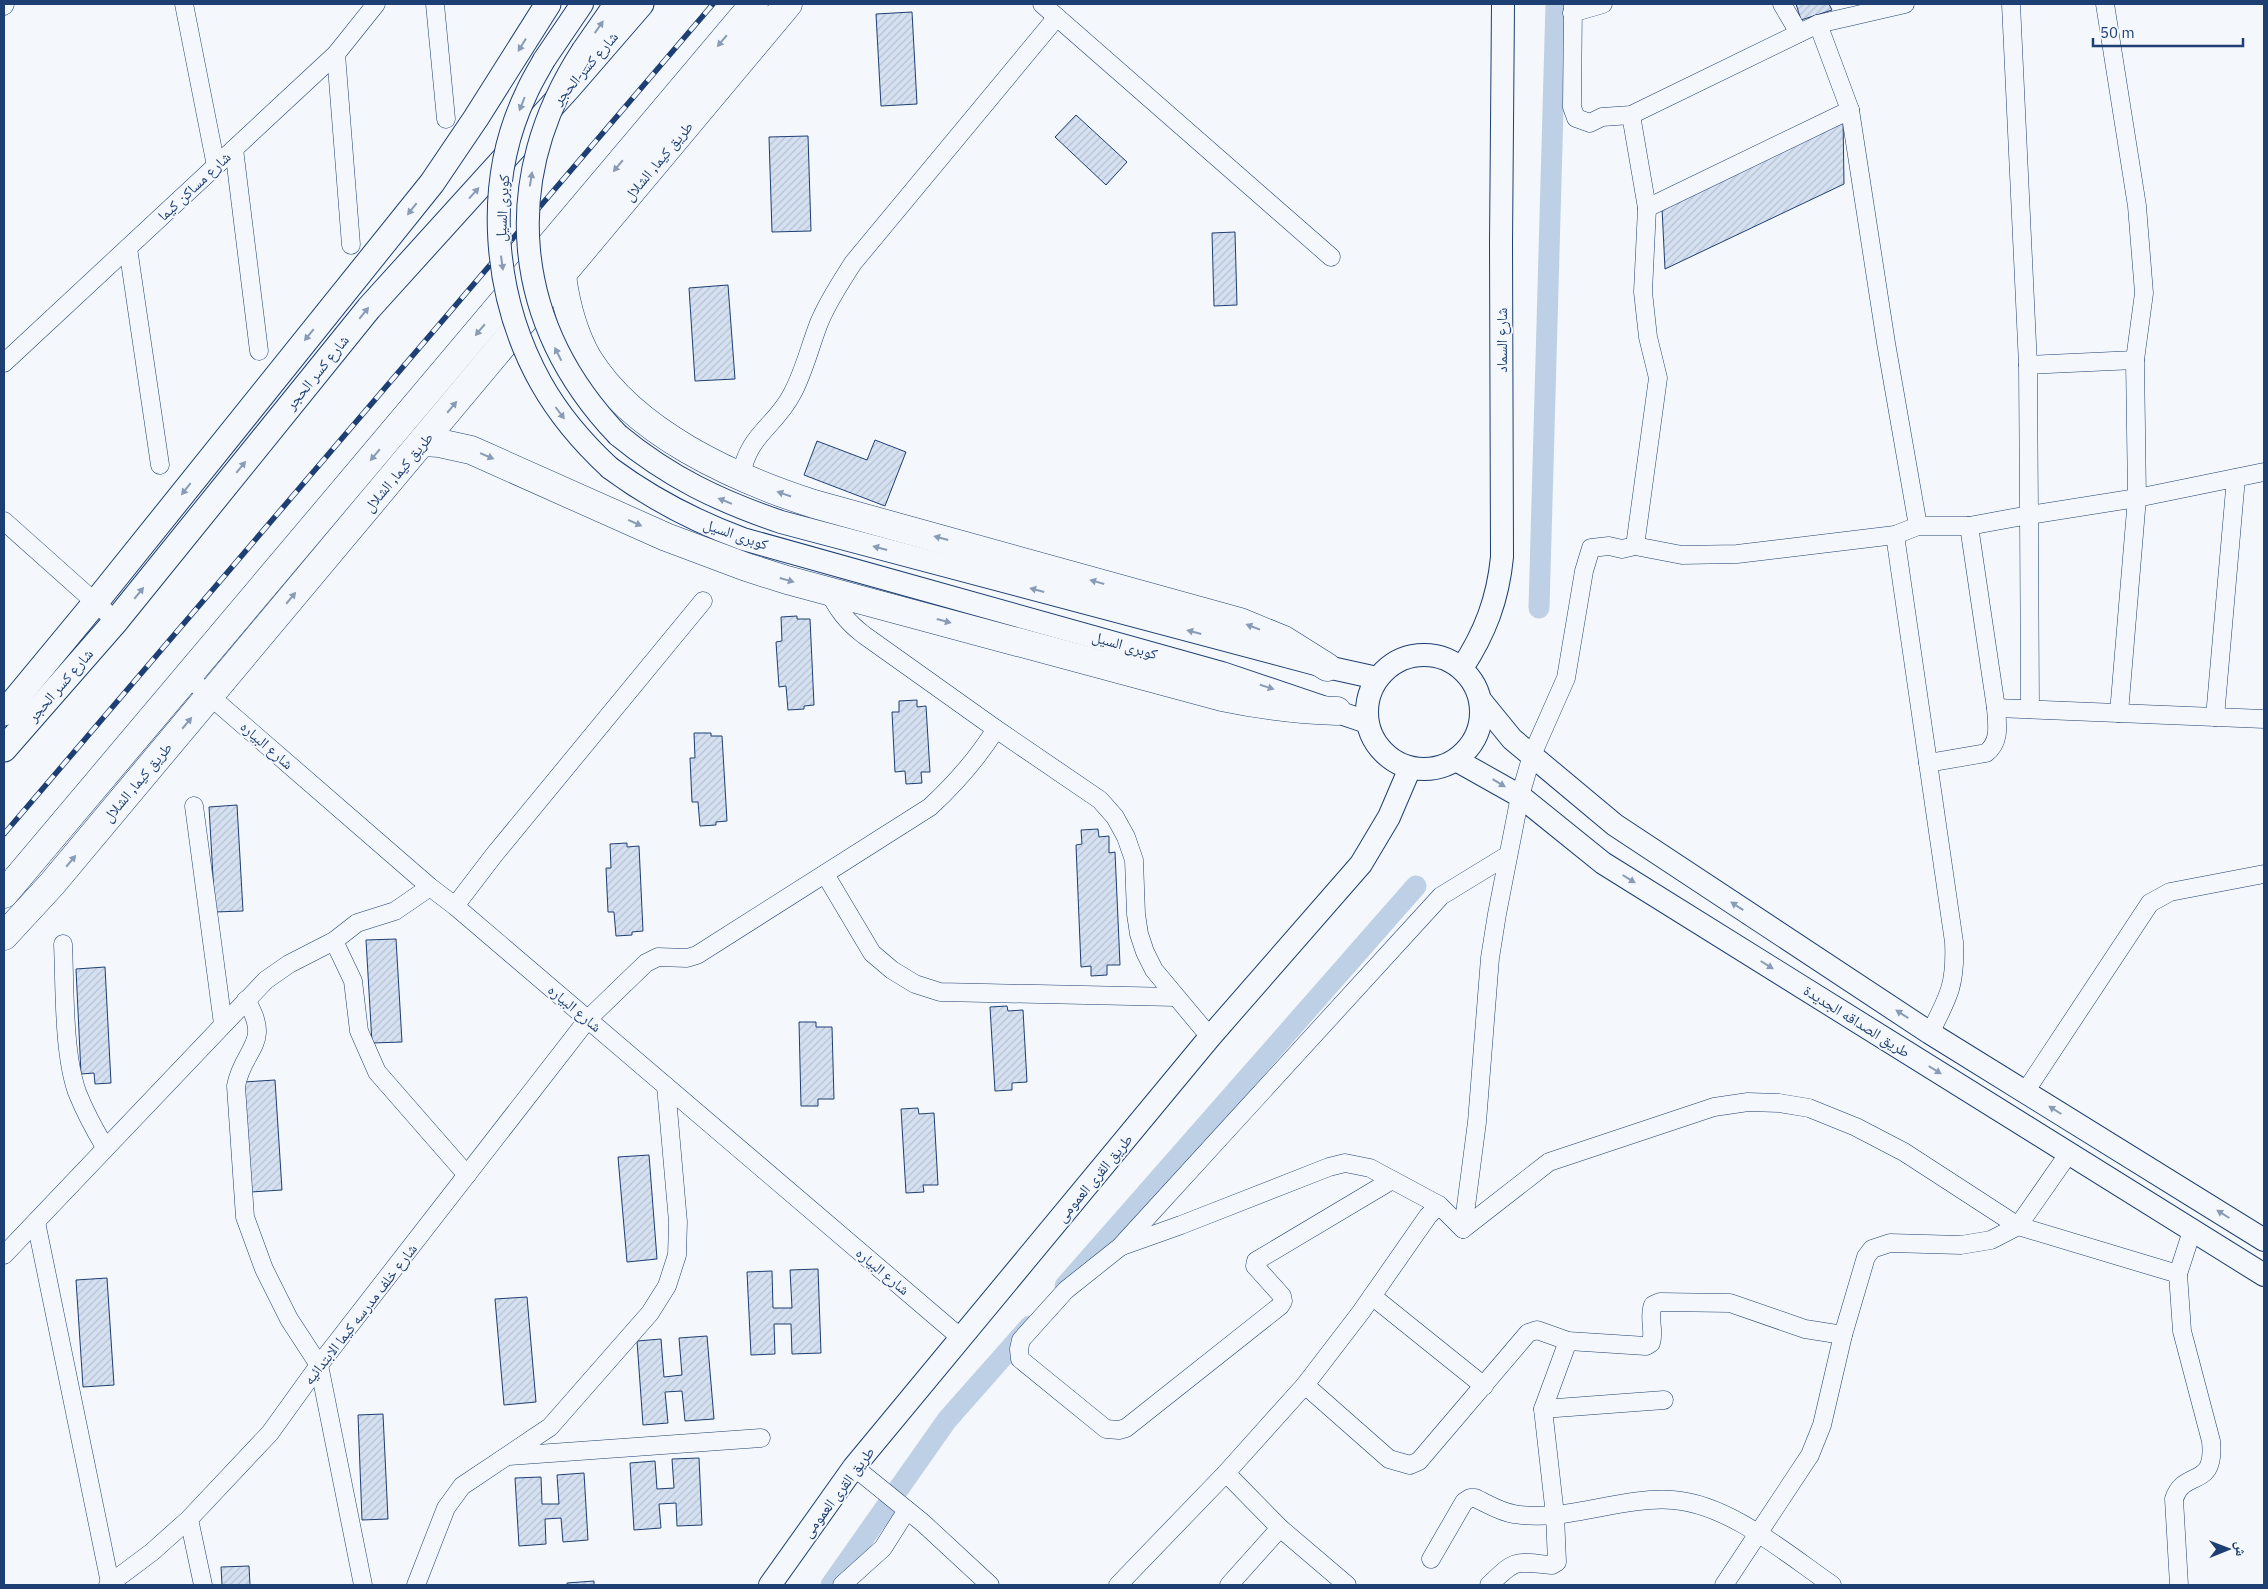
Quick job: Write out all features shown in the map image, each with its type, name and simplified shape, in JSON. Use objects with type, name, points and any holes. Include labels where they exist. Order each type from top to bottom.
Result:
[{"type":"highway","name":"طريق كيما, الشلال","points":[[4,894],[754,4]]},
{"type":"highway","name":"طريق كيما, الشلال","points":[[4,936],[52,884],[788,4]]},
{"type":"highway","points":[[562,276],[570,319],[578,339],[588,358],[615,393],[666,435],[741,477],[814,504],[1240,622],[1284,640],[1326,667]]},
{"type":"highway","points":[[422,442],[439,443],[471,450],[698,550],[779,578],[1222,697],[1288,709],[1337,711]]},
{"type":"highway","points":[[31,864],[52,884]]},
{"type":"main road","name":"شارع كسر الحجر","points":[[4,714],[432,183],[476,118],[548,4]]},
{"type":"main road","name":"شارع كسر الحجر","points":[[4,749],[116,621],[369,308],[564,93],[641,4]]},
{"type":"street","points":[[184,4],[216,166]]},
{"type":"street","name":"شارع مساكن كيما","points":[[4,363],[336,54],[376,4]]},
{"type":"street","points":[[435,4],[446,119]]},
{"type":"street","name":"كوبرى السيل","points":[[582,4],[544,60],[526,93],[516,119],[503,172],[499,226],[504,281],[518,334],[541,384],[572,428],[610,468],[684,515],[743,539],[1222,673],[1367,722]]},
{"type":"street","name":"كوبرى السيل","points":[[615,4],[583,50],[554,99],[536,152],[528,207],[528,245],[535,291],[554,344],[581,393],[618,435],[648,459],[690,485],[716,498],[781,522],[1326,667],[1377,678]]},
{"type":"street","points":[[1042,4],[1331,257]]},
{"type":"street","name":"شارع السماد","points":[[1462,668],[1482,634],[1494,604],[1502,557],[1501,243],[1503,4]]},
{"type":"street","points":[[1603,4],[1572,9],[1572,107],[1576,118],[1590,124],[1602,117],[1631,115],[1818,24],[1905,4]]},
{"type":"street","points":[[1782,4],[1799,33]]},
{"type":"street","points":[[2011,4],[2028,364],[2030,709]]},
{"type":"street","points":[[2105,4],[2142,257],[2144,293],[2135,360],[2137,498],[2119,713]]},
{"type":"street","points":[[741,477],[747,453],[753,442],[791,396],[820,321],[836,289],[853,263],[1057,17]]},
{"type":"street","points":[[1818,24],[1850,110],[1886,344],[1918,526]]},
{"type":"street","points":[[336,54],[351,245]]},
{"type":"street","points":[[1647,208],[1850,110]]},
{"type":"street","points":[[1631,115],[1647,208],[1643,292],[1648,337],[1658,378],[1635,546]]},
{"type":"street","points":[[234,149],[259,351]]},
{"type":"street","points":[[128,248],[160,465]]},
{"type":"street","points":[[2028,364],[2135,360]]},
{"type":"street","points":[[1463,1229],[1477,1122],[1490,958],[1508,856],[1520,796],[1532,755],[1566,678],[1584,571],[1591,548],[1609,546],[1622,549],[1635,546],[1682,555],[1737,554],[1895,535],[1918,526],[1969,526],[2137,498],[2264,472]]},
{"type":"street","points":[[2216,717],[2236,478]]},
{"type":"street","points":[[4,522],[116,621]]},
{"type":"street","points":[[1928,763],[1986,753],[1992,748],[1997,735],[1996,708],[1969,526]]},
{"type":"street","points":[[1895,535],[1954,942],[1955,969],[1950,995],[1930,1033]]},
{"type":"street","points":[[828,590],[837,608],[849,623],[996,729],[1100,800],[1115,817],[1126,837],[1134,860],[1136,914],[1139,934],[1145,952],[1154,970],[1210,1037]]},
{"type":"street","points":[[455,906],[494,855],[703,601]]},
{"type":"street","points":[[1427,654],[1446,658],[1462,668],[1474,683],[1481,701],[1481,718],[1477,734],[1468,749],[1456,760],[1442,767],[1426,770],[1410,768],[1395,762],[1382,752],[1372,738],[1367,722],[1368,699],[1377,678],[1390,664],[1408,656],[1427,654]]},
{"type":"street","name":"شارع البياره","points":[[188,677],[430,886],[961,1338]]},
{"type":"street","name":"طريق الصداقه الجديدة","points":[[1481,701],[1512,740],[1615,826],[1930,1033],[2264,1240]]},
{"type":"street","points":[[1996,708],[2264,719]]},
{"type":"street","name":"شارع خلف مدرسه كيما الابتدائيه","points":[[109,1584],[152,1552],[190,1519],[270,1433],[319,1365],[588,1019],[646,963],[658,957],[687,958],[697,955],[930,807],[957,782],[996,729]]},
{"type":"street","name":"طريق الصداقه الجديدة","points":[[1456,760],[1520,796],[1603,863],[2069,1153],[2192,1232],[2264,1275]]},
{"type":"street","name":"طريق القرى العمومى","points":[[770,1585],[961,1338],[1210,1037],[1361,864],[1390,818],[1410,768]]},
{"type":"street","points":[[194,806],[224,1024]]},
{"type":"street","points":[[1392,1180],[1256,1261],[1255,1266],[1282,1296],[1283,1301],[1280,1306],[1126,1428],[1106,1429],[1020,1359],[1018,1349],[1021,1340],[1066,1290],[1120,1247],[1441,896],[1508,856]]},
{"type":"street","points":[[825,874],[872,952],[892,970],[915,984],[940,992],[1175,997]]},
{"type":"street","points":[[2025,1092],[2150,903],[2170,892],[2264,874]]},
{"type":"street","points":[[4,1255],[266,980],[289,964],[334,941],[357,923],[395,911],[430,886]]},
{"type":"street","points":[[334,941],[353,982],[359,1031],[377,1072],[467,1175]]},
{"type":"street","points":[[63,944],[69,1060],[77,1091],[89,1120],[105,1147]]},
{"type":"street","points":[[246,1000],[253,1010],[257,1036],[254,1048],[241,1070],[236,1086],[246,1217],[264,1269],[280,1302],[319,1365],[363,1585]]},
{"type":"street","points":[[416,1585],[446,1508],[462,1486],[550,1427],[650,1314],[667,1286],[677,1255],[678,1222],[666,1086]]},
{"type":"street","points":[[1463,1229],[1549,1162],[1714,1107],[1748,1102],[1779,1103],[1809,1108],[1856,1127],[1904,1152],[2018,1226],[2178,1274]]},
{"type":"street","points":[[1724,1585],[1810,1455],[1822,1425],[1843,1335],[1866,1257],[1872,1249],[1890,1242],[1961,1245],[1980,1243],[1991,1240],[2018,1226],[2086,1129]]},
{"type":"street","points":[[1120,1247],[1329,1167],[1345,1163],[1359,1165],[1392,1180],[1439,1206],[1463,1229]]},
{"type":"street","points":[[1128,1582],[1305,1385],[1330,1354],[1428,1216],[1439,1206]]},
{"type":"street","points":[[36,1222],[109,1584]]},
{"type":"street","points":[[2179,1585],[2174,1500],[2177,1490],[2182,1485],[2205,1474],[2210,1466],[2212,1456],[2211,1441],[2182,1331],[2178,1274],[2192,1232]]},
{"type":"street","points":[[1372,1296],[1484,1386]]},
{"type":"street","points":[[1305,1385],[1389,1459],[1410,1465],[1419,1461],[1528,1333],[1537,1330],[1568,1341],[1646,1346],[1651,1343],[1652,1339],[1650,1312],[1653,1306],[1660,1302],[1730,1303],[1805,1329],[1843,1335]]},
{"type":"street","points":[[1489,1585],[1512,1564],[1518,1562],[1552,1565],[1557,1562],[1555,1515],[1543,1409],[1568,1341]]},
{"type":"street","points":[[1543,1409],[1664,1400]]},
{"type":"street","points":[[509,1456],[761,1438]]},
{"type":"street","points":[[858,1471],[904,1508],[990,1585]]},
{"type":"street","points":[[1226,1473],[1280,1528],[1347,1585]]},
{"type":"street","points":[[1431,1559],[1464,1502],[1470,1498],[1475,1498],[1515,1514],[1555,1515],[1647,1500],[1674,1500],[1703,1505],[1725,1515],[1757,1534],[1832,1585]]},
{"type":"street","points":[[842,1585],[883,1548],[904,1508]]},
{"type":"street","points":[[190,1519],[204,1585]]},
{"type":"street","points":[[1229,1585],[1280,1528]]},
{"type":"building","points":[[1796,4],[1829,4],[1832,10],[1801,20]]},
{"type":"building","points":[[912,12],[917,104],[881,106],[876,14]]},
{"type":"building","points":[[1076,115],[1127,162],[1106,185],[1055,137]]},
{"type":"building","points":[[1843,117],[1844,184],[1665,269],[1662,208]]},
{"type":"building","points":[[808,136],[811,231],[772,232],[769,137]]},
{"type":"building","points":[[1235,232],[1237,305],[1214,306],[1212,233]]},
{"type":"building","points":[[728,285],[735,379],[695,381],[689,288]]},
{"type":"building","points":[[875,440],[906,452],[885,506],[804,475],[817,441],[867,460]]},
{"type":"building","points":[[797,616],[797,619],[810,619],[814,705],[804,706],[804,709],[788,710],[786,686],[779,687],[776,642],[782,641],[781,617]]},
{"type":"building","points":[[917,700],[917,707],[926,706],[930,772],[921,772],[922,783],[906,784],[905,771],[895,772],[892,712],[899,712],[899,701]]},
{"type":"building","points":[[694,733],[711,733],[711,736],[722,736],[727,821],[716,822],[716,825],[700,826],[698,802],[692,802],[690,758],[695,758]]},
{"type":"building","points":[[237,805],[243,911],[215,912],[209,807]]},
{"type":"building","points":[[1098,829],[1099,837],[1109,836],[1109,853],[1115,852],[1120,965],[1107,965],[1107,975],[1091,976],[1091,966],[1081,967],[1076,845],[1082,844],[1081,830]]},
{"type":"building","points":[[627,843],[627,847],[639,846],[643,931],[632,932],[632,935],[616,936],[614,912],[608,912],[606,868],[611,868],[610,844]]},
{"type":"building","points":[[396,939],[402,1042],[372,1043],[366,940]]},
{"type":"building","points":[[105,967],[111,1083],[95,1084],[94,1073],[81,1074],[76,969]]},
{"type":"building","points":[[1007,1006],[1008,1011],[1023,1010],[1027,1082],[1012,1083],[1012,1090],[995,1091],[990,1007]]},
{"type":"building","points":[[799,1022],[816,1022],[816,1027],[832,1027],[834,1099],[818,1099],[818,1106],[801,1106]]},
{"type":"building","points":[[275,1080],[282,1190],[251,1192],[244,1082]]},
{"type":"building","points":[[918,1108],[919,1114],[934,1113],[938,1185],[923,1185],[924,1192],[906,1193],[901,1109]]},
{"type":"building","points":[[649,1155],[657,1259],[627,1262],[618,1157]]},
{"type":"building","points":[[818,1269],[821,1353],[792,1354],[791,1324],[774,1324],[775,1354],[751,1355],[747,1272],[772,1271],[773,1308],[792,1308],[790,1270]]},
{"type":"building","points":[[107,1278],[114,1385],[83,1387],[76,1280]]},
{"type":"building","points":[[527,1297],[536,1402],[504,1405],[495,1299]]},
{"type":"building","points":[[707,1336],[714,1419],[685,1421],[682,1391],[665,1392],[668,1423],[643,1425],[637,1341],[661,1339],[664,1377],[682,1375],[679,1338]]},
{"type":"building","points":[[383,1414],[388,1519],[362,1520],[358,1415]]},
{"type":"building","points":[[699,1458],[702,1525],[677,1526],[676,1503],[659,1504],[661,1528],[634,1530],[630,1463],[655,1461],[657,1489],[674,1488],[672,1459]]},
{"type":"building","points":[[584,1473],[588,1540],[563,1542],[561,1518],[545,1519],[546,1544],[519,1546],[515,1478],[541,1477],[542,1504],[559,1504],[557,1475]]},
{"type":"building","points":[[249,1566],[250,1585],[222,1585],[221,1567]]},
{"type":"building","points":[[594,1581],[594,1585],[567,1585],[567,1583]]},
{"type":"waterway","points":[[1539,608],[1556,4]]},
{"type":"waterway","points":[[1065,1286],[1416,886]]},
{"type":"waterway","points":[[831,1585],[947,1420],[1030,1326]]},
{"type":"railway","points":[[4,834],[713,4]]}]
